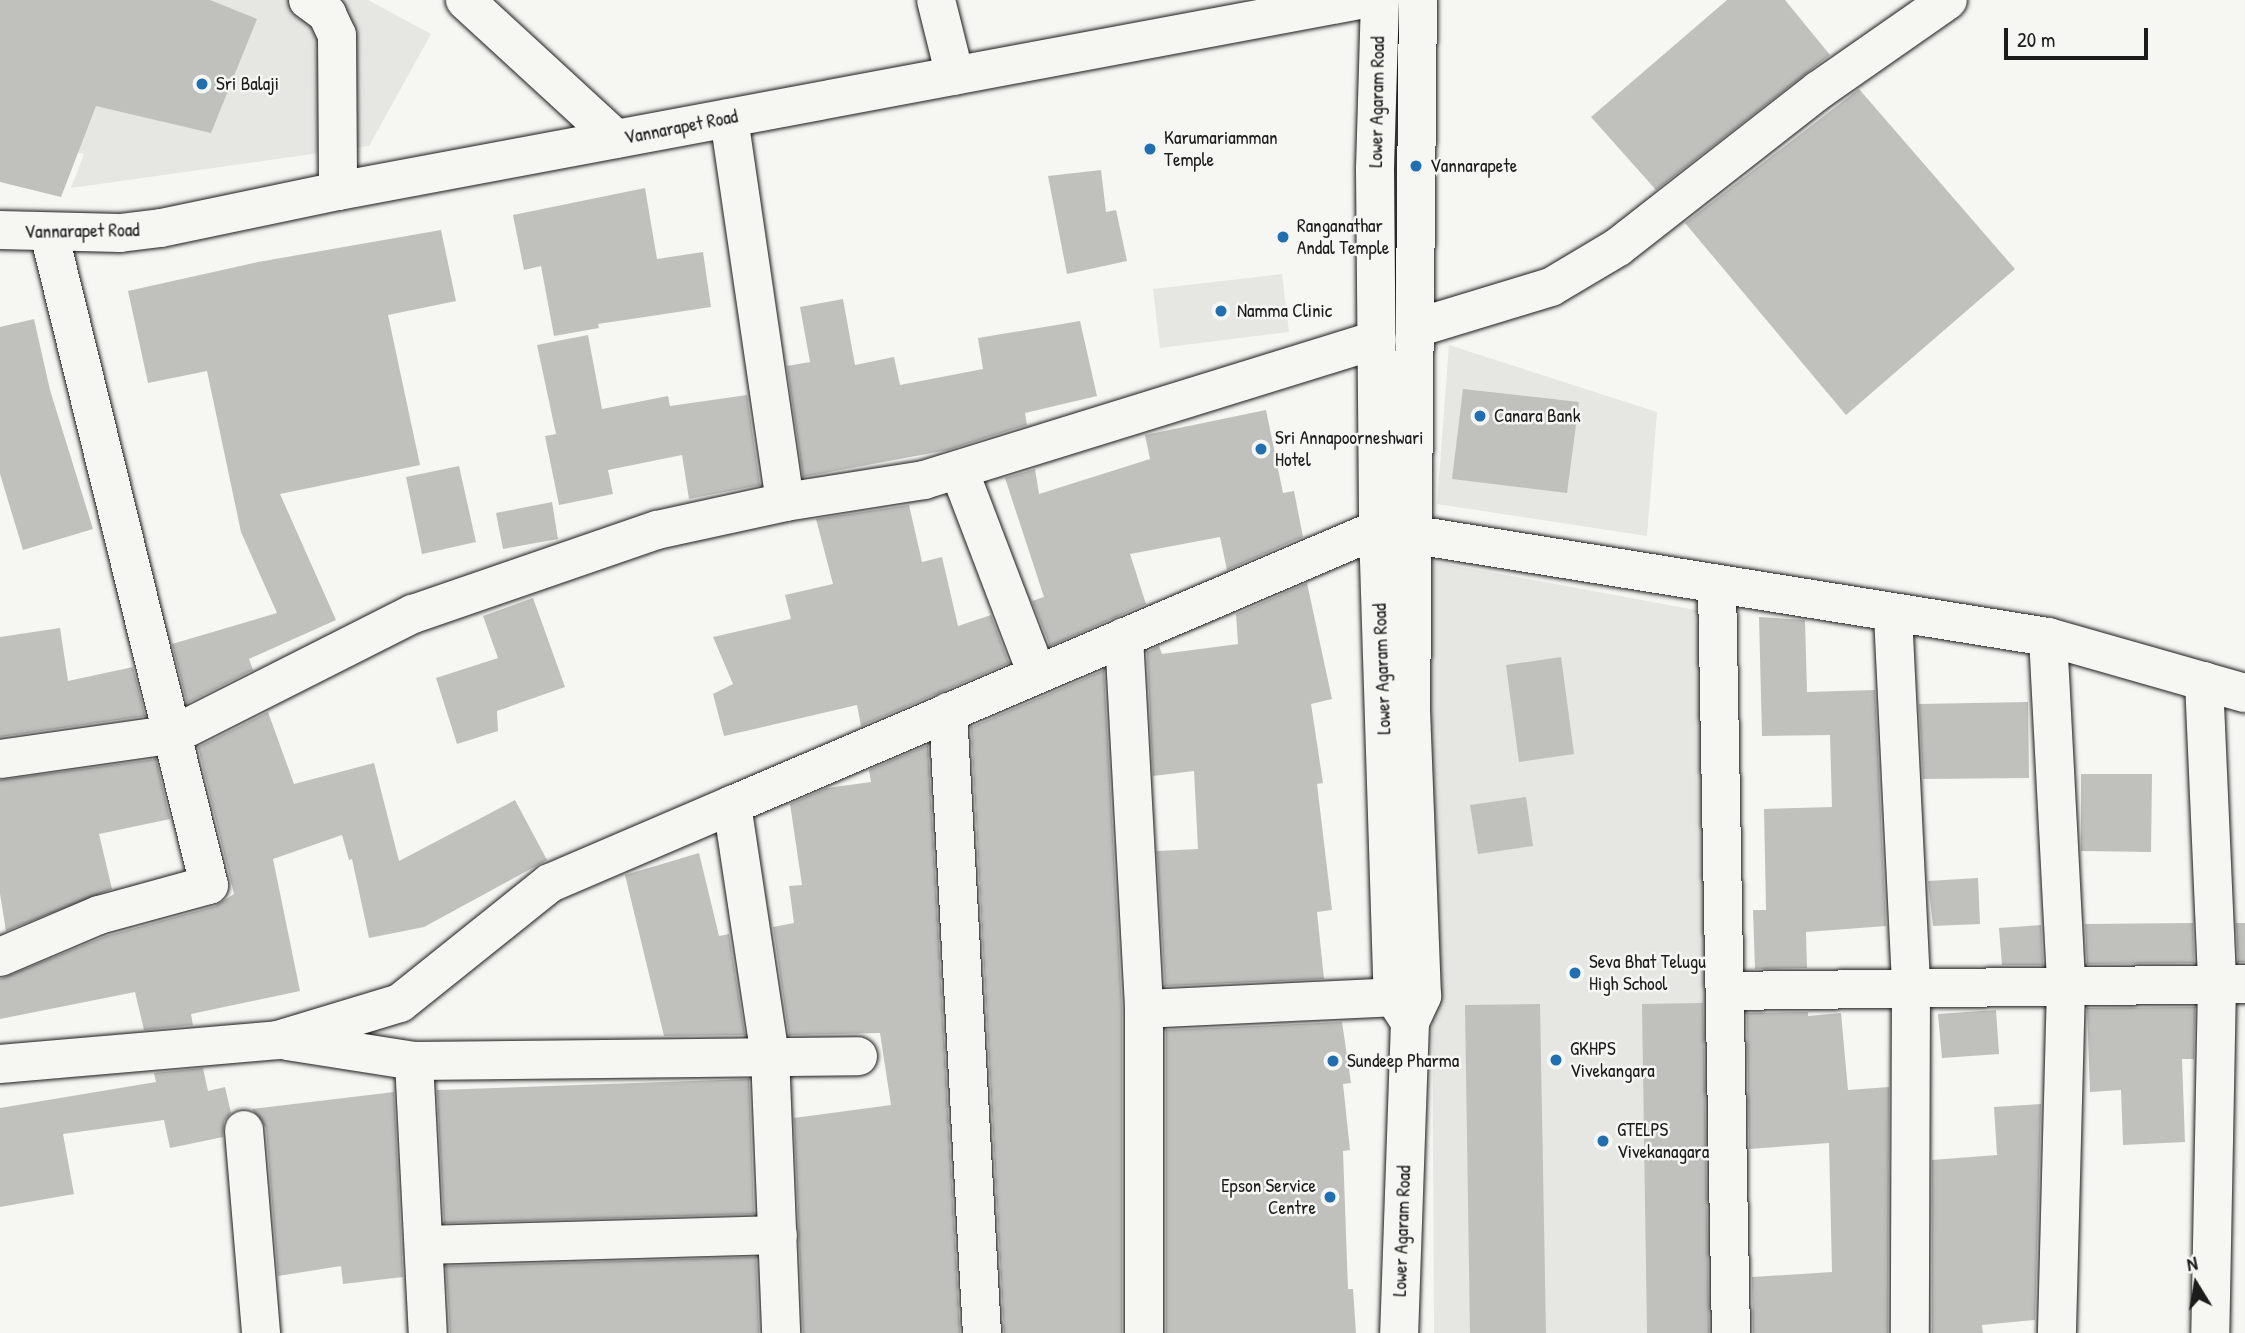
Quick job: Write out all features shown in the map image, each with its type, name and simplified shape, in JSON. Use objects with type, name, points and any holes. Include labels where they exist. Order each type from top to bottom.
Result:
[{"type":"street","points":[[308,0],[327,14],[337,35],[338,191]]},
{"type":"street","points":[[936,0],[955,76]]},
{"type":"street","name":"Vannarapet Road","points":[[0,230],[49,233],[161,228],[338,191],[1360,0]]},
{"type":"street","name":"Lower Agaram Road","points":[[1380,0],[1377,340],[1396,531],[1408,1005],[1399,1333]]},
{"type":"street","points":[[1396,531],[1416,328],[1418,0]]},
{"type":"street","points":[[1416,328],[1551,287],[1618,247],[1819,90],[1948,0]]},
{"type":"street","points":[[487,7],[616,139]]},
{"type":"street","points":[[729,118],[785,502]]},
{"type":"street","points":[[0,957],[99,915],[209,885],[49,233]]},
{"type":"street","points":[[0,759],[174,734],[413,614],[657,530],[785,502],[925,480],[1377,340]]},
{"type":"street","points":[[959,470],[1037,674]]},
{"type":"street","points":[[0,1064],[278,1040],[400,1003],[550,883],[1124,637],[1396,531],[1894,615],[2048,637],[2245,693]]},
{"type":"street","points":[[1717,586],[1727,991],[1731,1333]]},
{"type":"street","points":[[1894,615],[1911,989],[1910,1333]]},
{"type":"street","points":[[1124,637],[1144,1009],[1144,1333]]},
{"type":"street","points":[[2048,637],[2066,986],[2057,1333]]},
{"type":"street","points":[[2204,681],[2231,984],[2210,1333]]},
{"type":"street","points":[[948,712],[982,1333]]},
{"type":"street","points":[[732,805],[770,1055],[781,1333]]},
{"type":"street","points":[[1727,991],[2231,984]]},
{"type":"street","points":[[1144,1009],[1408,1005]]},
{"type":"street","points":[[278,1040],[414,1061],[858,1056]]},
{"type":"street","points":[[414,1061],[428,1333]]},
{"type":"street","points":[[244,1130],[261,1333]]},
{"type":"street","points":[[425,1245],[778,1235]]},
{"type":"shaded area","name":"Sri Balaji","points":[[0,0],[368,0],[431,34],[369,146],[71,188],[84,154],[0,134]]},
{"type":"shaded area","name":"Namma Clinic","points":[[1282,274],[1289,332],[1160,348],[1153,289]]},
{"type":"shaded area","points":[[1449,345],[1657,412],[1647,536],[1437,504]]},
{"type":"shaded area","name":"Seva Bhat Telugu High School","points":[[1430,561],[1712,613],[1724,1333],[1434,1333]]},
{"type":"building","points":[[0,0],[210,0],[257,19],[211,133],[96,106],[61,197],[0,182]]},
{"type":"building","points":[[1727,0],[1785,0],[1830,55],[1656,190],[1591,117]]},
{"type":"building","points":[[1859,89],[2015,269],[1846,415],[1685,223]]},
{"type":"building","points":[[1101,170],[1106,212],[1116,210],[1127,261],[1067,274],[1048,176]]},
{"type":"building","points":[[645,188],[657,259],[703,252],[711,307],[598,324],[599,328],[554,336],[541,266],[524,270],[513,215]]},
{"type":"building","points":[[441,230],[456,301],[388,315],[420,465],[280,494],[336,620],[249,659],[253,670],[187,703],[172,644],[277,613],[241,532],[207,371],[148,383],[128,291],[258,262]]},
{"type":"building","points":[[843,299],[855,365],[894,357],[900,385],[983,369],[978,338],[1080,321],[1097,396],[1025,413],[1027,425],[948,450],[803,477],[787,366],[810,362],[800,307]]},
{"type":"building","points":[[34,319],[50,390],[93,529],[23,550],[0,474],[0,327]]},
{"type":"building","points":[[588,335],[602,409],[668,396],[670,406],[747,395],[760,485],[689,499],[682,455],[608,470],[613,494],[559,505],[545,436],[556,434],[537,345]]},
{"type":"building","points":[[1463,389],[1579,402],[1567,493],[1452,479]]},
{"type":"building","points":[[1266,410],[1283,493],[1294,491],[1303,537],[1227,570],[1220,537],[1130,554],[1146,604],[1050,646],[1032,601],[1044,597],[1005,478],[1035,469],[1039,494],[1150,459],[1145,435]]},
{"type":"building","points":[[459,466],[476,542],[422,554],[406,477]]},
{"type":"building","points":[[552,502],[558,539],[503,549],[496,513]]},
{"type":"building","points":[[909,505],[922,562],[942,557],[958,626],[991,615],[1009,663],[861,726],[857,705],[724,736],[713,694],[733,684],[713,637],[791,619],[785,595],[833,584],[816,519]]},
{"type":"building","points":[[1307,583],[1332,699],[1311,704],[1323,783],[1317,784],[1332,910],[1317,912],[1324,979],[1165,986],[1157,851],[1198,849],[1194,771],[1153,776],[1147,652],[1159,646],[1162,654],[1238,644],[1236,614]]},
{"type":"building","points":[[533,598],[565,687],[497,711],[498,731],[457,744],[436,678],[498,658],[483,616]]},
{"type":"building","points":[[1759,617],[1805,620],[1807,692],[1875,690],[1886,926],[1806,932],[1807,968],[1755,969],[1753,910],[1766,910],[1764,809],[1832,807],[1830,735],[1762,736]]},
{"type":"building","points":[[60,628],[68,681],[133,667],[145,716],[0,737],[0,637]]},
{"type":"building","points":[[1561,657],[1574,754],[1519,762],[1506,665]]},
{"type":"building","points":[[1104,670],[1122,1010],[1122,1333],[1004,1333],[971,727]]},
{"type":"building","points":[[2028,702],[2029,778],[1923,779],[1919,704]]},
{"type":"building","points":[[268,712],[294,784],[374,763],[399,861],[515,800],[547,860],[424,927],[369,938],[352,859],[349,860],[342,835],[273,859],[300,991],[191,1014],[193,1025],[144,1030],[135,992],[0,1019],[0,979],[106,936],[215,906],[234,894],[198,747]]},
{"type":"building","points":[[928,745],[960,1333],[803,1333],[794,1118],[891,1105],[880,1033],[789,1035],[773,927],[794,923],[789,886],[802,885],[790,804],[827,788],[871,782],[869,770]]},
{"type":"building","points":[[156,759],[170,819],[99,834],[112,889],[6,931],[0,894],[0,780]]},
{"type":"building","points":[[2081,774],[2152,774],[2151,852],[2081,851]]},
{"type":"building","points":[[1526,797],[1533,846],[1478,854],[1470,805]]},
{"type":"building","points":[[699,853],[719,936],[729,934],[745,1035],[664,1036],[625,875]]},
{"type":"building","points":[[1978,878],[1980,924],[1933,926],[1928,881]]},
{"type":"building","points":[[2193,923],[2194,963],[2087,964],[2085,924]]},
{"type":"building","points":[[2236,923],[2245,923],[2245,962],[2238,962]]},
{"type":"building","points":[[2041,925],[2043,965],[2002,965],[1999,928]]},
{"type":"building","points":[[1703,1003],[1709,1333],[1647,1333],[1642,1004]]},
{"type":"building","points":[[1540,1004],[1546,1333],[1470,1333],[1465,1005]]},
{"type":"building","points":[[2195,1007],[2194,1059],[2182,1059],[2185,1142],[2123,1145],[2121,1090],[2090,1092],[2087,1008]]},
{"type":"building","points":[[1996,1010],[1999,1054],[1942,1058],[1938,1014]]},
{"type":"building","points":[[1808,1012],[1808,1016],[1841,1013],[1848,1090],[1889,1087],[1888,1333],[1753,1333],[1752,1277],[1832,1272],[1829,1143],[1749,1149],[1747,1013]]},
{"type":"building","points":[[1342,1022],[1351,1083],[1343,1084],[1350,1150],[1343,1151],[1348,1289],[1353,1289],[1356,1333],[1166,1333],[1166,1030]]},
{"type":"building","points":[[203,1068],[208,1091],[225,1087],[231,1113],[224,1121],[223,1137],[170,1148],[164,1120],[63,1134],[74,1194],[0,1207],[0,1108],[156,1082],[154,1073]]},
{"type":"building","points":[[749,1079],[754,1214],[444,1223],[437,1090]]},
{"type":"building","points":[[394,1092],[403,1277],[343,1284],[341,1266],[278,1276],[266,1128],[252,1109]]},
{"type":"building","points":[[2041,1104],[2035,1320],[1982,1325],[1983,1333],[1932,1333],[1932,1160],[1997,1155],[1994,1107]]},
{"type":"building","points":[[756,1257],[759,1333],[450,1333],[446,1266]]},
{"type":"place","name":"Sri Balaji","points":[[202,84]]},
{"type":"place","name":"Karumariamman Temple","points":[[1150,149]]},
{"type":"place","name":"Vannarapete","points":[[1416,166]]},
{"type":"place","name":"Ranganathar Andal Temple","points":[[1283,237]]},
{"type":"place","name":"Namma Clinic","points":[[1221,311]]},
{"type":"place","name":"Canara Bank","points":[[1480,416]]},
{"type":"place","name":"Sri Annapoorneshwari Hotel","points":[[1261,449]]},
{"type":"place","name":"Seva Bhat Telugu High School","points":[[1575,973]]},
{"type":"place","name":"GKHPS Vivekangara","points":[[1556,1060]]},
{"type":"place","name":"Sundeep Pharma","points":[[1333,1061]]},
{"type":"place","name":"GTELPS Vivekanagara","points":[[1603,1141]]},
{"type":"place","name":"Epson Service Centre","points":[[1330,1197]]}]
